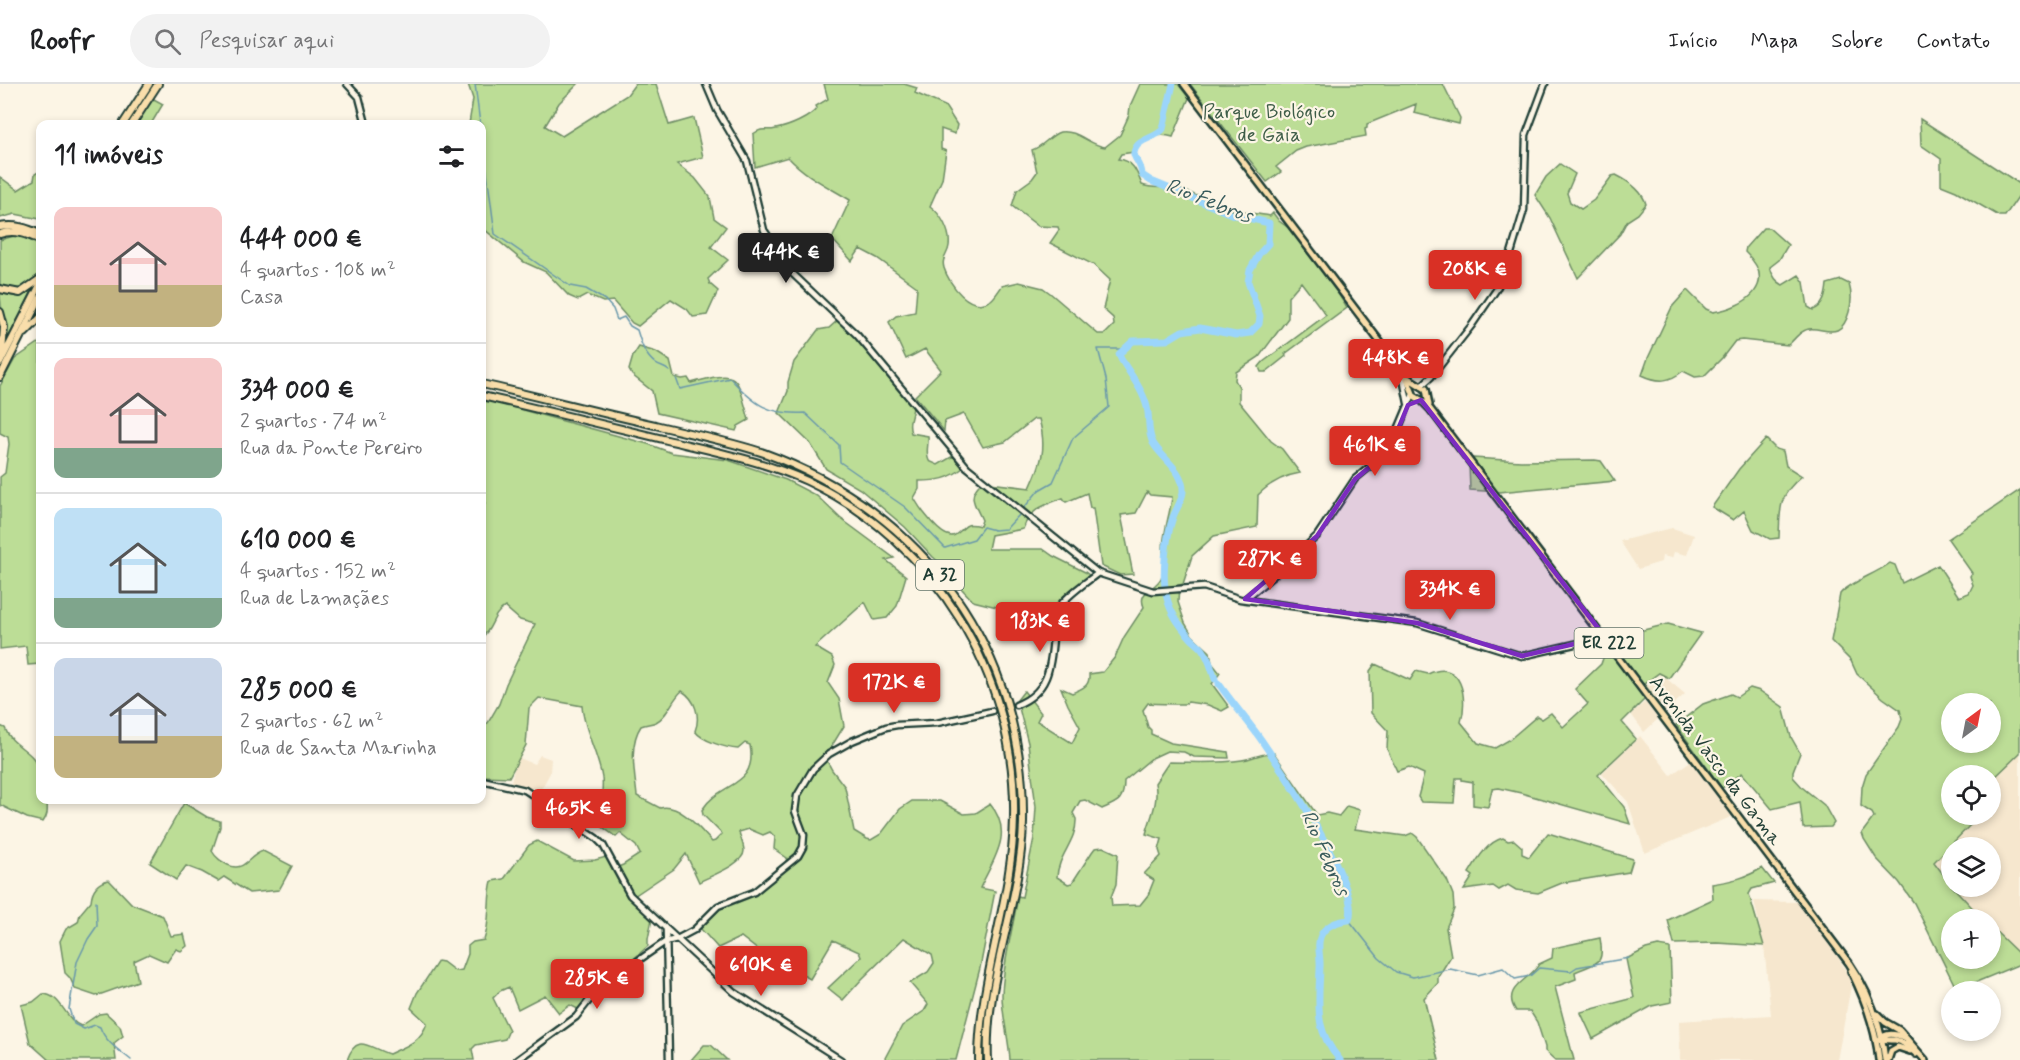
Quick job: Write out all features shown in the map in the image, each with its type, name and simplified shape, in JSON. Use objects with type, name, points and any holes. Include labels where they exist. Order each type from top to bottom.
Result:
[{"type":"highway","points":[[126,120],[149,84]]},
{"type":"highway","points":[[135,120],[158,84]]},
{"type":"highway","points":[[0,227],[10,225],[36,232]]},
{"type":"highway","points":[[0,234],[12,231],[36,238]]},
{"type":"highway","points":[[0,289],[20,293],[36,282]]},
{"type":"highway","points":[[2,363],[36,293]]},
{"type":"highway","points":[[2,363],[22,335],[36,306]]},
{"type":"highway","points":[[0,312],[4,327],[0,377]]},
{"type":"highway","points":[[22,335],[36,322]]},
{"type":"highway","name":"A 32","points":[[486,385],[732,444],[791,464],[835,486],[876,513],[909,541],[949,586],[967,611],[993,661],[1012,721],[1022,778],[1023,825],[1019,864],[989,1024],[988,1060]]},
{"type":"highway","name":"A 32","points":[[486,397],[726,454],[785,472],[808,482],[830,493],[873,522],[903,548],[946,598],[963,622],[984,661],[1001,710],[1014,773],[1014,818],[1010,872],[985,993],[979,1060]]},
{"type":"main road","points":[[1184,84],[1404,374],[1413,392],[1422,398]]},
{"type":"main road","points":[[1404,374],[1422,387],[1413,392]]},
{"type":"main road","name":"Avenida Vasco da Gama","points":[[1422,387],[1422,398],[1430,409],[1605,637],[1857,974],[1872,1005],[1881,1038]]},
{"type":"main road","name":"Avenida Vasco da Gama","points":[[1846,959],[1869,1015]]},
{"type":"main road","points":[[1857,974],[1866,986],[1878,1016],[1899,1030],[1921,1058]]},
{"type":"main road","points":[[1869,1015],[1881,1038],[1886,1041],[1894,1040],[1904,1043],[1921,1058]]},
{"type":"main road","name":"ER 222","points":[[1869,1015],[1879,1060]]},
{"type":"main road","points":[[1878,1052],[1881,1038],[1889,1034],[1900,1035],[1908,1039]]},
{"type":"main road","name":"ER 222","points":[[1881,1038],[1886,1060]]},
{"type":"main road","points":[[1886,1060],[1891,1051],[1898,1047],[1921,1058]]},
{"type":"street","points":[[347,84],[359,97],[365,120]]},
{"type":"street","points":[[706,84],[717,110],[747,161],[764,230],[792,274],[857,335],[967,467],[1098,573],[1153,591],[1200,587],[1245,599],[1418,623],[1522,656],[1605,637]]},
{"type":"street","points":[[1422,387],[1472,325],[1496,290],[1506,270],[1524,210],[1526,135],[1545,84]]},
{"type":"street","points":[[1404,374],[1408,405]]},
{"type":"street","points":[[1245,599],[1317,536],[1355,478],[1389,451],[1413,392]]},
{"type":"street","points":[[1408,405],[1422,398]]},
{"type":"street","points":[[1016,705],[1038,692],[1048,674],[1053,619],[1058,607],[1098,573]]},
{"type":"street","points":[[517,1060],[576,1017],[595,993],[610,980],[665,942],[677,939],[694,930],[718,906],[754,892],[798,856],[803,847],[804,836],[795,811],[795,801],[806,778],[829,754],[852,741],[886,727],[937,723],[992,711]]},
{"type":"street","points":[[486,781],[525,790],[596,838],[603,845],[630,895],[666,930],[744,1000],[841,1060]]},
{"type":"street","points":[[666,930],[669,1060]]},
{"type":"highlighted area","points":[[1421,400],[1605,637],[1522,656],[1417,623],[1245,599],[1317,536],[1355,479],[1389,451],[1408,405]]},
{"type":"shaded area","points":[[1672,528],[1694,535],[1687,555],[1674,552],[1672,558],[1662,556],[1661,562],[1638,569],[1620,541]]},
{"type":"shaded area","points":[[1661,674],[1685,694],[1665,712],[1646,686]]},
{"type":"shaded area","points":[[1645,702],[1658,719],[1644,732],[1631,714]]},
{"type":"shaded area","points":[[1640,736],[1671,775],[1692,760],[1733,816],[1645,853],[1628,802],[1602,773]]},
{"type":"shaded area","points":[[2020,752],[2020,957],[2001,938],[2001,909],[1968,909],[1952,897],[2001,897],[2001,837],[1953,837],[1966,825],[2001,825],[2001,772]]},
{"type":"shaded area","points":[[540,755],[551,759],[550,773],[538,795],[511,782],[517,757],[534,764]]},
{"type":"shaded area","points":[[1941,849],[1941,889],[1917,871]]},
{"type":"shaded area","points":[[1754,901],[1798,902],[1831,945],[1852,981],[1837,1060],[1680,1060],[1679,1021],[1771,1015],[1764,946]]},
{"type":"green space","points":[[468,84],[578,84],[559,103],[545,126],[562,136],[627,95],[635,84],[656,84],[669,125],[694,118],[703,157],[677,164],[695,178],[710,197],[714,218],[726,227],[711,247],[728,260],[708,279],[718,291],[707,315],[693,317],[687,309],[671,299],[638,326],[632,323],[613,301],[603,302],[587,295],[578,300],[569,296],[546,272],[524,262],[486,231],[486,120],[470,120],[473,99]]},
{"type":"green space","points":[[824,84],[904,84],[917,88],[915,93],[945,106],[957,125],[955,134],[941,129],[941,149],[946,151],[942,179],[930,206],[947,229],[949,246],[943,262],[950,282],[962,295],[975,303],[991,300],[1002,286],[1019,282],[1043,288],[1098,334],[1105,334],[1114,325],[1113,318],[1103,309],[1110,280],[1094,265],[1050,243],[1059,230],[1058,227],[1038,226],[1012,206],[1017,190],[1032,179],[1037,172],[1032,150],[1060,132],[1072,133],[1105,147],[1120,135],[1140,84],[1178,84],[1189,98],[1173,137],[1162,135],[1151,137],[1134,152],[1121,154],[1118,159],[1131,164],[1142,185],[1179,189],[1233,210],[1270,216],[1273,213],[1290,229],[1339,295],[1347,308],[1285,354],[1286,356],[1266,372],[1261,372],[1259,367],[1263,362],[1326,315],[1301,282],[1288,297],[1288,318],[1259,357],[1236,372],[1239,402],[1271,441],[1282,449],[1300,473],[1282,478],[1258,495],[1257,527],[1214,536],[1192,556],[1183,584],[1179,585],[1178,602],[1185,623],[1192,635],[1210,652],[1212,663],[1220,673],[1212,684],[1229,707],[1222,711],[1208,705],[1188,702],[1185,704],[1148,703],[1143,710],[1151,734],[1171,743],[1228,752],[1229,758],[1194,757],[1184,752],[1167,751],[1152,758],[1124,781],[1123,793],[1116,802],[1102,809],[1085,800],[1080,801],[1073,813],[1076,819],[1074,834],[1058,869],[1057,877],[1068,884],[1072,883],[1095,848],[1103,847],[1118,854],[1116,884],[1111,897],[1112,906],[1140,905],[1148,895],[1154,880],[1144,874],[1161,856],[1159,850],[1162,839],[1146,834],[1155,803],[1155,783],[1169,762],[1233,761],[1274,753],[1317,815],[1327,813],[1339,816],[1347,806],[1360,810],[1355,829],[1405,836],[1412,833],[1447,880],[1453,895],[1454,909],[1446,928],[1451,956],[1438,977],[1438,983],[1424,998],[1439,1060],[1010,1060],[1002,1003],[1003,983],[1018,896],[1022,897],[1034,838],[1036,807],[1028,743],[1017,700],[1024,691],[1041,713],[1037,721],[1072,743],[1080,727],[1061,688],[1072,693],[1087,684],[1089,674],[1103,672],[1115,657],[1124,637],[1144,607],[1143,597],[1161,578],[1164,537],[1172,497],[1150,495],[1147,492],[1136,513],[1121,515],[1133,574],[1120,575],[1101,566],[1093,508],[1090,508],[1087,493],[1066,502],[1063,498],[1044,506],[1034,512],[1023,529],[991,535],[988,549],[1043,549],[1085,572],[1091,580],[1064,603],[1030,612],[1023,634],[1000,633],[1005,609],[973,601],[950,576],[948,577],[941,564],[905,527],[860,489],[826,469],[810,443],[779,413],[788,391],[788,382],[794,362],[818,330],[829,328],[838,320],[866,349],[913,405],[911,433],[928,436],[929,461],[938,465],[953,456],[963,468],[943,479],[919,481],[919,489],[914,498],[938,529],[944,533],[950,536],[968,525],[980,526],[982,520],[973,496],[982,482],[1030,488],[1042,455],[1043,438],[1039,419],[1034,419],[1005,442],[983,447],[964,414],[945,421],[944,431],[915,396],[941,370],[925,349],[906,359],[889,322],[896,316],[915,312],[917,287],[877,258],[860,249],[852,261],[832,239],[850,200],[810,176],[788,157],[755,167],[753,134],[798,122],[809,115],[817,108],[816,106],[828,99]]},
{"type":"green space","name":"Parque Biológico de Gaia","points":[[1190,84],[1443,84],[1460,118],[1459,124],[1414,113],[1416,104],[1367,124],[1366,136],[1306,147],[1296,151],[1276,167],[1281,172],[1267,182]]},
{"type":"green space","points":[[152,98],[163,104],[153,120],[138,120]]},
{"type":"green space","points":[[1920,119],[2020,184],[2020,194],[2005,216],[1999,216],[1941,185],[1941,159],[1921,145]]},
{"type":"green space","points":[[1560,164],[1575,174],[1567,193],[1570,202],[1581,209],[1594,200],[1612,176],[1616,175],[1638,190],[1646,204],[1638,214],[1627,221],[1620,234],[1578,278],[1550,218],[1535,195],[1546,177]]},
{"type":"green space","points":[[35,174],[36,218],[15,214],[0,218],[0,177],[18,190],[34,180]]},
{"type":"green space","points":[[1763,228],[1769,228],[1788,245],[1779,260],[1770,267],[1773,275],[1783,285],[1799,275],[1804,282],[1808,307],[1813,310],[1820,306],[1827,284],[1841,280],[1849,284],[1851,301],[1845,323],[1840,329],[1834,331],[1808,329],[1800,333],[1788,345],[1735,341],[1704,376],[1695,377],[1683,371],[1668,379],[1659,380],[1642,375],[1672,307],[1687,290],[1706,309],[1713,312],[1737,305],[1754,292],[1759,284],[1759,274],[1755,264],[1745,252],[1746,247]]},
{"type":"green space","points":[[14,236],[24,237],[36,244],[36,278],[30,285],[12,289],[0,286],[0,240]]},
{"type":"green space","points":[[32,291],[7,340],[0,293],[13,296]]},
{"type":"green space","points":[[36,345],[36,664],[28,665],[26,646],[0,649],[0,477],[5,473],[9,444],[8,437],[0,433],[0,386],[15,359]]},
{"type":"green space","points":[[639,347],[656,352],[670,361],[674,377],[688,378],[691,383],[719,376],[734,379],[738,384],[749,420],[738,426],[736,431],[657,413],[652,391],[629,370],[633,356]]},
{"type":"green space","points":[[486,400],[648,444],[672,453],[728,460],[786,480],[817,496],[840,518],[894,558],[886,560],[906,576],[897,606],[887,618],[874,620],[865,602],[815,647],[832,657],[835,665],[828,683],[839,699],[844,726],[825,757],[845,787],[854,831],[867,839],[871,840],[881,834],[900,809],[912,801],[940,801],[964,814],[976,813],[990,804],[997,815],[1001,825],[999,846],[980,888],[995,891],[980,968],[956,1060],[886,1060],[885,1058],[902,1026],[924,1011],[928,1004],[910,983],[928,972],[934,963],[932,955],[904,938],[843,1000],[828,988],[861,957],[859,952],[833,940],[810,979],[792,969],[784,981],[764,970],[768,958],[741,937],[718,948],[700,928],[713,907],[721,902],[752,893],[785,864],[787,858],[774,849],[775,837],[770,832],[763,835],[749,829],[739,832],[744,849],[743,856],[726,869],[699,882],[686,854],[674,869],[634,896],[635,901],[652,919],[648,946],[578,1009],[570,1005],[559,1013],[545,995],[518,1009],[509,987],[500,991],[493,998],[509,1030],[505,1039],[476,1045],[472,1049],[474,1060],[347,1060],[351,1051],[359,1044],[389,1054],[412,1043],[421,1035],[427,1023],[411,1008],[417,993],[438,961],[455,971],[462,970],[468,954],[468,946],[473,942],[484,940],[488,925],[492,881],[504,879],[529,845],[537,841],[574,861],[595,860],[610,856],[618,867],[640,854],[636,846],[620,833],[616,837],[600,825],[602,778],[585,724],[582,706],[539,698],[529,708],[526,745],[509,777],[486,776],[486,724],[499,704],[506,684],[535,624],[520,620],[505,607],[497,614],[486,634]],"holes":[[[682,691],[696,708],[695,731],[698,735],[715,743],[738,749],[745,743],[750,745],[751,759],[743,777],[718,794],[702,810],[703,815],[722,834],[712,842],[682,813],[667,807],[660,808],[637,796],[633,751],[641,726],[660,719]]]},
{"type":"green space","points":[[1766,439],[1776,449],[1783,451],[1786,466],[1802,476],[1784,497],[1780,511],[1779,538],[1770,539],[1753,530],[1744,511],[1733,520],[1712,507],[1739,469]]},
{"type":"green space","points":[[1473,458],[1521,461],[1595,460],[1601,461],[1615,481],[1499,492],[1470,490],[1469,465]]},
{"type":"green space","points":[[2020,490],[2020,753],[2001,771],[2001,765],[1941,765],[1941,825],[1970,825],[1958,837],[1941,837],[1941,855],[1934,862],[1941,871],[1941,897],[1962,897],[1974,909],[1941,909],[1941,958],[1914,903],[1899,882],[1876,858],[1862,833],[1874,817],[1861,806],[1862,787],[1866,774],[1899,727],[1902,719],[1900,710],[1857,674],[1851,661],[1831,641],[1840,594],[1890,563],[1895,565],[1902,583],[1938,565],[1959,597],[1969,593],[1973,585],[1970,576],[1972,573],[1948,539]]},
{"type":"green space","points":[[1668,624],[1701,633],[1669,678],[1659,673],[1644,684],[1651,693],[1622,722],[1636,739],[1598,775],[1624,807],[1630,824],[1499,788],[1492,789],[1488,807],[1473,805],[1473,782],[1462,780],[1462,778],[1456,778],[1454,803],[1421,802],[1418,797],[1424,774],[1409,767],[1397,771],[1387,749],[1388,731],[1371,713],[1370,671],[1375,664],[1410,680],[1416,671],[1428,674],[1439,670],[1448,671],[1460,683],[1463,692],[1461,722],[1478,743],[1495,748],[1509,740],[1537,716],[1542,719],[1551,713],[1563,727],[1588,704],[1575,689],[1601,664],[1607,647],[1623,635]]},
{"type":"green space","points":[[1750,688],[1760,691],[1783,707],[1791,737],[1800,753],[1793,777],[1824,805],[1834,823],[1831,827],[1803,828],[1800,802],[1772,809],[1742,773],[1722,788],[1676,725],[1703,704],[1731,694],[1737,697]]},
{"type":"green space","points":[[0,726],[5,728],[12,740],[36,762],[36,804],[47,804],[47,814],[43,822],[27,818],[0,805]]},
{"type":"green space","points":[[183,804],[186,804],[207,817],[220,821],[212,851],[225,864],[238,867],[263,851],[292,866],[279,890],[249,893],[224,877],[218,881],[186,866],[176,880],[150,863]]},
{"type":"green space","points":[[1548,833],[1633,859],[1629,872],[1562,883],[1538,893],[1516,890],[1508,885],[1499,890],[1493,886],[1464,890],[1473,876],[1469,873],[1492,843],[1503,838],[1508,841],[1514,840],[1522,847],[1522,854],[1529,857]]},
{"type":"green space","points":[[1762,868],[1774,883],[1752,889],[1749,894],[1764,946],[1717,943],[1674,944],[1668,920],[1713,899],[1712,884],[1738,879]]},
{"type":"green space","points":[[109,880],[132,904],[163,916],[171,936],[184,934],[187,946],[181,951],[176,949],[167,962],[149,954],[134,961],[138,981],[96,996],[75,989],[65,973],[60,941],[66,929],[78,922],[80,914],[91,901],[96,887],[101,882]]},
{"type":"green space","points":[[2001,937],[2020,955],[2020,964],[1979,981],[1953,981],[1947,969],[2001,969]]},
{"type":"green space","points":[[1600,938],[1601,954],[1598,962],[1575,972],[1576,979],[1555,987],[1574,1060],[1555,1060],[1545,1051],[1537,1022],[1530,1011],[1516,1011],[1512,1003],[1514,990],[1539,964],[1552,958],[1553,948]]},
{"type":"green space","points":[[1658,946],[1670,948],[1672,1002],[1652,1006],[1593,1039],[1581,1012],[1634,998],[1626,959]]},
{"type":"green space","points":[[43,994],[55,998],[75,1023],[81,1026],[99,1014],[106,1013],[120,1026],[123,1036],[114,1043],[116,1060],[49,1060],[30,1043],[21,1005],[33,1002]]},
{"type":"green space","points":[[704,1045],[711,1045],[727,1060],[691,1060]]},
{"type":"waterway","points":[[475,84],[480,120]]},
{"type":"waterway","name":"Rio Febros","points":[[1173,84],[1163,129],[1138,144],[1134,153],[1142,175],[1151,181],[1231,214],[1269,223],[1268,244],[1250,270],[1248,282],[1260,316],[1259,324],[1250,333],[1236,335],[1200,328],[1182,331],[1167,340],[1133,341],[1119,354],[1145,401],[1153,443],[1180,477],[1183,492],[1170,525],[1166,546],[1165,590],[1173,614],[1205,654],[1215,679]]},
{"type":"waterway","points":[[486,165],[495,234],[570,286],[586,289],[605,300],[613,309],[617,320],[624,317],[630,326],[637,330],[649,357],[669,371]]},
{"type":"waterway","points":[[1023,509],[1039,490],[1053,482],[1073,438],[1109,407],[1106,379],[1098,349],[1123,349]]},
{"type":"waterway","points":[[676,378],[680,389],[730,378],[747,395],[763,406],[781,412],[805,413],[839,445],[840,462],[905,507],[945,548],[974,539],[983,527],[994,530],[1006,529],[1020,514]]},
{"type":"waterway","name":"Rio Febros","points":[[1219,684],[1261,739],[1289,782],[1320,832],[1344,884],[1350,905],[1349,920],[1337,922],[1326,928],[1321,935],[1319,947],[1322,1027],[1325,1038],[1340,1060]]},
{"type":"waterway","points":[[96,901],[97,926],[77,962],[69,1009],[74,1024],[84,1029],[95,1025],[100,1027],[109,1042],[131,1060]]},
{"type":"waterway","points":[[1349,920],[1379,958],[1396,972],[1413,977],[1450,969],[1478,975],[1503,968],[1515,979],[1530,976],[1539,968],[1571,971],[1577,967],[1629,958]]},
{"type":"tunnel","points":[[992,711],[1016,705]]}]
